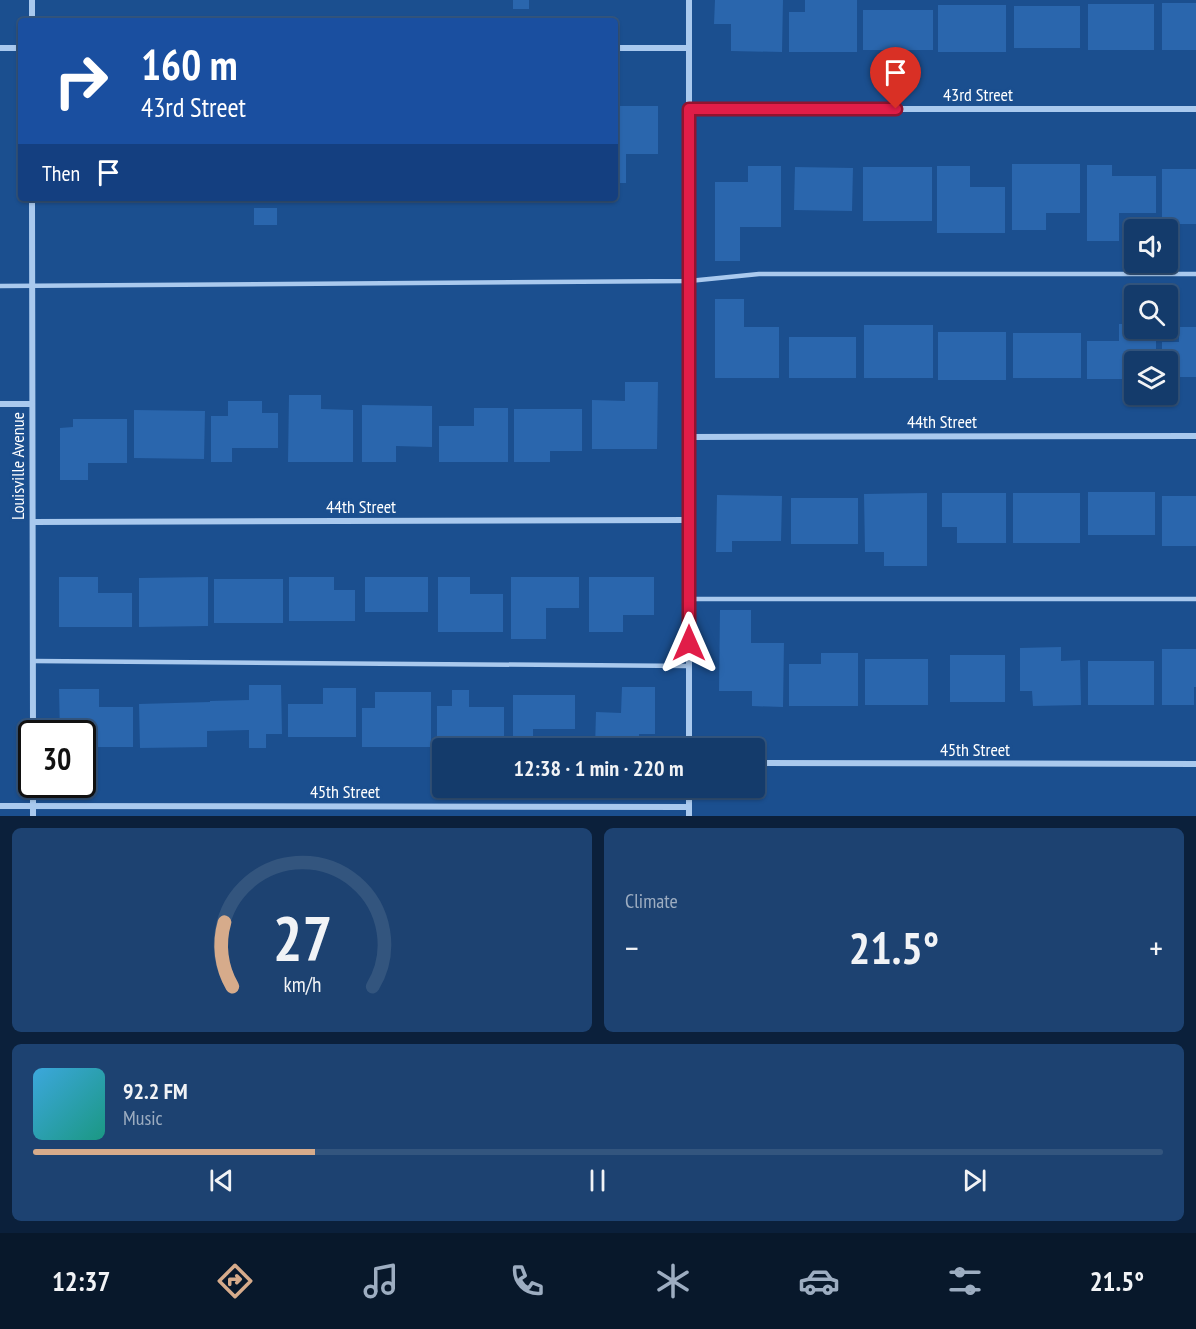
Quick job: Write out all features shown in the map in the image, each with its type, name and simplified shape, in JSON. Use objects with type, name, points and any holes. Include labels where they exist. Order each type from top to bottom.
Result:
[{"type":"street","points":[[32,0],[32,18]]},
{"type":"street","points":[[689,0],[689,738]]},
{"type":"street","points":[[0,48],[18,48]]},
{"type":"street","points":[[618,48],[689,48]]},
{"type":"street","name":"43rd Street","points":[[689,109],[1196,109]]},
{"type":"street","name":"Louisville Avenue","points":[[32,201],[33,720]]},
{"type":"street","points":[[0,404],[32,404]]},
{"type":"street","name":"44th Street","points":[[689,437],[1196,436]]},
{"type":"street","name":"44th Street","points":[[33,522],[689,520]]},
{"type":"street","name":"45th Street","points":[[765,763],[1196,764]]},
{"type":"street","points":[[33,798],[33,816]]},
{"type":"street","points":[[689,798],[689,816]]},
{"type":"street","name":"45th Street","points":[[0,806],[689,807]]},
{"type":"lane","points":[[0,286],[689,281],[759,273],[1196,274]]},
{"type":"lane","points":[[689,599],[1196,599]]},
{"type":"lane","points":[[33,661],[689,666]]},
{"type":"building","points":[[513,0],[529,0],[529,9],[513,9]]},
{"type":"building","points":[[715,0],[783,0],[782,52],[731,51],[731,24],[714,24]]},
{"type":"building","points":[[805,0],[857,0],[857,52],[789,52],[789,12],[805,12]]},
{"type":"building","points":[[1162,3],[1196,3],[1196,50],[1162,50]]},
{"type":"building","points":[[1088,4],[1154,4],[1154,50],[1088,50]]},
{"type":"building","points":[[938,5],[1006,5],[1006,52],[938,52]]},
{"type":"building","points":[[1014,6],[1080,6],[1080,48],[1014,48]]},
{"type":"building","points":[[863,10],[933,10],[933,50],[863,50]]},
{"type":"building","points":[[618,106],[658,106],[658,154],[626,154],[626,183],[618,183]]},
{"type":"building","points":[[1012,164],[1080,164],[1080,213],[1046,213],[1046,230],[1012,230]]},
{"type":"building","points":[[1087,165],[1112,165],[1112,176],[1156,176],[1156,213],[1119,213],[1119,241],[1087,241]]},
{"type":"building","points":[[748,166],[781,166],[781,227],[740,227],[740,261],[715,261],[715,182],[748,182]]},
{"type":"building","points":[[937,166],[970,166],[970,187],[1005,187],[1005,233],[937,233]]},
{"type":"building","points":[[795,167],[853,168],[852,211],[794,210]]},
{"type":"building","points":[[863,167],[932,167],[932,221],[863,221]]},
{"type":"building","points":[[1162,169],[1196,169],[1196,224],[1178,224],[1178,219],[1162,219]]},
{"type":"building","points":[[254,208],[277,208],[277,225],[254,225]]},
{"type":"building","points":[[715,299],[744,299],[744,327],[779,327],[779,378],[715,378]]},
{"type":"building","points":[[1119,324],[1124,324],[1124,339],[1156,339],[1156,351],[1124,351],[1124,379],[1087,379],[1087,341],[1119,341]]},
{"type":"building","points":[[864,325],[933,325],[933,378],[864,378]]},
{"type":"building","points":[[1179,327],[1196,327],[1196,377],[1178,377],[1178,351],[1162,351],[1162,342],[1179,342]]},
{"type":"building","points":[[938,332],[1006,332],[1006,380],[938,380]]},
{"type":"building","points":[[1013,333],[1081,333],[1081,378],[1013,378]]},
{"type":"building","points":[[789,337],[856,337],[856,378],[789,378]]},
{"type":"building","points":[[625,382],[658,382],[657,449],[592,449],[592,400],[625,401]]},
{"type":"building","points":[[289,395],[321,395],[321,409],[353,410],[353,462],[288,462]]},
{"type":"building","points":[[228,401],[262,401],[262,413],[278,413],[278,448],[232,448],[232,462],[211,462],[211,416],[228,416]]},
{"type":"building","points":[[362,405],[432,406],[432,447],[396,446],[396,462],[362,462]]},
{"type":"building","points":[[474,408],[508,408],[508,462],[439,462],[439,426],[474,426]]},
{"type":"building","points":[[514,409],[582,409],[582,451],[550,451],[550,462],[514,462]]},
{"type":"building","points":[[134,410],[205,411],[204,459],[134,458]]},
{"type":"building","points":[[73,419],[127,419],[127,463],[88,463],[88,480],[60,480],[60,428],[73,427]]},
{"type":"building","points":[[1088,492],[1155,492],[1155,535],[1088,535]]},
{"type":"building","points":[[927,493],[927,566],[884,566],[884,552],[865,552],[864,494]]},
{"type":"building","points":[[942,493],[1006,493],[1006,543],[957,543],[957,527],[942,527]]},
{"type":"building","points":[[1013,493],[1080,493],[1080,543],[1013,543]]},
{"type":"building","points":[[717,495],[782,496],[781,541],[732,541],[732,552],[716,552]]},
{"type":"building","points":[[1162,496],[1196,496],[1196,546],[1162,546]]},
{"type":"building","points":[[791,498],[858,498],[858,544],[791,544]]},
{"type":"building","points":[[59,577],[98,577],[98,593],[132,593],[132,627],[59,627]]},
{"type":"building","points":[[208,577],[208,626],[139,627],[139,578]]},
{"type":"building","points":[[289,577],[334,577],[334,590],[355,590],[355,621],[289,621]]},
{"type":"building","points":[[365,577],[428,577],[428,612],[365,612]]},
{"type":"building","points":[[438,577],[470,577],[470,594],[503,594],[503,632],[438,632]]},
{"type":"building","points":[[511,577],[579,577],[579,608],[546,608],[546,639],[511,639]]},
{"type":"building","points":[[589,577],[654,577],[654,615],[623,615],[623,632],[589,632]]},
{"type":"building","points":[[214,579],[283,579],[283,623],[214,623]]},
{"type":"building","points":[[720,610],[751,610],[751,643],[784,643],[783,707],[752,706],[752,691],[719,691]]},
{"type":"building","points":[[1061,647],[1061,661],[1080,660],[1081,705],[1033,706],[1032,691],[1020,691],[1020,648]]},
{"type":"building","points":[[1162,649],[1196,649],[1194,705],[1162,705]]},
{"type":"building","points":[[821,653],[858,653],[858,706],[789,706],[789,664],[821,664]]},
{"type":"building","points":[[950,655],[1005,655],[1005,702],[950,702]]},
{"type":"building","points":[[865,659],[928,659],[928,705],[865,705]]},
{"type":"building","points":[[1088,661],[1154,661],[1154,705],[1088,705]]},
{"type":"building","points":[[249,685],[281,685],[282,734],[266,734],[266,748],[249,748],[249,730],[207,731],[207,747],[140,748],[139,704],[249,700]]},
{"type":"building","points":[[622,687],[655,687],[655,734],[639,734],[639,738],[595,738],[596,712],[621,713]]},
{"type":"building","points":[[323,688],[356,688],[356,737],[288,737],[288,704],[323,704]]},
{"type":"building","points":[[59,689],[99,689],[99,707],[133,707],[133,747],[96,747],[96,720],[60,720]]},
{"type":"building","points":[[452,690],[469,690],[469,707],[504,707],[504,738],[437,738],[437,706],[452,706]]},
{"type":"building","points":[[375,692],[431,692],[431,747],[362,747],[362,708],[375,708]]},
{"type":"building","points":[[513,695],[575,695],[575,729],[533,729],[533,738],[513,738]]},
{"type":"route","points":[[689,643],[689,109],[896,109]]}]
